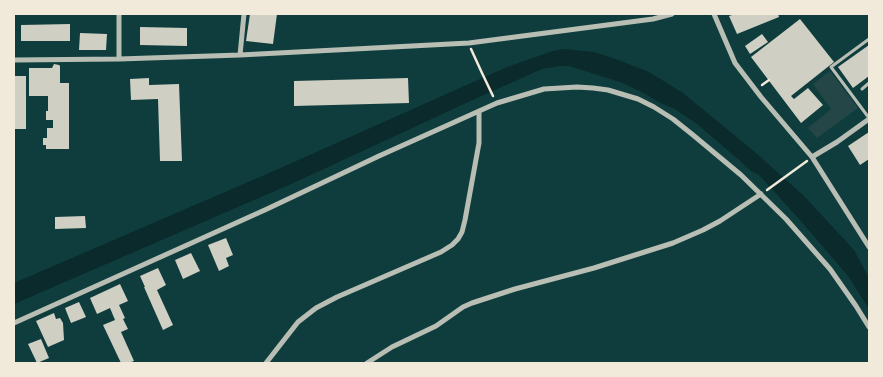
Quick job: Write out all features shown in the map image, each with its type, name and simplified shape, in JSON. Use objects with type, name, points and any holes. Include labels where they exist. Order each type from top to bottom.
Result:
[{"type":"street","points":[[119,14],[119,59]]},
{"type":"street","points":[[240,55],[244,14]]},
{"type":"street","points":[[14,60],[240,55],[469,44],[653,19],[672,14]]},
{"type":"street","points":[[714,14],[735,63],[761,98],[812,157],[869,247]]},
{"type":"street","points":[[14,323],[497,103],[544,89],[570,87],[593,88],[625,94],[654,107],[673,119],[741,175],[786,219],[830,269],[869,327]]},
{"type":"street","points":[[266,363],[298,322],[316,308],[441,252],[458,239],[465,220],[479,142],[479,111]]},
{"type":"street","points":[[812,157],[838,142],[869,118]]},
{"type":"street","points":[[367,363],[392,347],[436,326],[472,302],[594,268],[673,243],[711,226],[761,194]]},
{"type":"lane","points":[[869,39],[831,67],[869,118]]},
{"type":"lane","points":[[862,89],[869,83]]},
{"type":"path","points":[[469,44],[494,97]]},
{"type":"path","points":[[762,85],[769,80]]},
{"type":"path","points":[[767,190],[801,165]]},
{"type":"shaded area","points":[[563,49],[594,52],[649,72],[683,93],[756,153],[804,196],[854,250],[869,278],[869,309],[848,276],[759,175],[751,171],[697,124],[675,109],[620,82],[569,66],[542,69],[298,181],[14,304],[14,283],[276,170],[507,67]]},
{"type":"shaded area","points":[[830,71],[858,108],[817,138],[808,128],[831,109],[813,84]]},
{"type":"building","points":[[250,14],[277,14],[273,44],[246,41]]},
{"type":"building","points":[[735,14],[778,14],[779,17],[737,34],[729,16]]},
{"type":"building","points":[[800,19],[834,62],[791,96],[794,99],[808,88],[823,105],[801,123],[751,57]]},
{"type":"building","points":[[70,24],[70,41],[21,41],[21,25]]},
{"type":"building","points":[[140,27],[187,28],[187,46],[140,45]]},
{"type":"building","points":[[80,33],[107,34],[106,50],[79,50]]},
{"type":"building","points":[[762,34],[768,42],[750,54],[745,46]]},
{"type":"building","points":[[869,45],[869,76],[853,88],[838,67]]},
{"type":"building","points":[[54,64],[60,66],[60,83],[69,83],[69,149],[46,149],[46,145],[43,145],[43,138],[47,138],[47,128],[53,128],[53,120],[46,120],[48,96],[29,96],[29,68],[52,68]]},
{"type":"building","points":[[14,76],[26,76],[26,129],[14,129]]},
{"type":"building","points":[[149,78],[149,85],[179,84],[182,161],[160,161],[158,99],[131,100],[130,79]]},
{"type":"building","points":[[408,78],[409,103],[294,106],[294,81]]},
{"type":"building","points":[[869,132],[869,159],[860,165],[848,146]]},
{"type":"building","points":[[85,216],[86,228],[55,229],[55,217]]},
{"type":"building","points":[[226,238],[233,255],[226,258],[229,266],[219,271],[208,245]]},
{"type":"building","points":[[191,253],[200,271],[183,279],[175,260]]},
{"type":"building","points":[[158,268],[166,285],[157,290],[173,325],[163,330],[140,276]]},
{"type":"building","points":[[120,284],[128,301],[119,305],[128,329],[121,332],[134,361],[128,363],[121,363],[103,325],[115,320],[110,308],[97,314],[90,298]]},
{"type":"building","points":[[79,302],[86,317],[71,323],[65,308]]},
{"type":"building","points":[[54,313],[56,319],[60,318],[63,323],[64,340],[48,347],[36,321]]},
{"type":"building","points":[[41,339],[49,358],[37,363],[28,344]]}]
